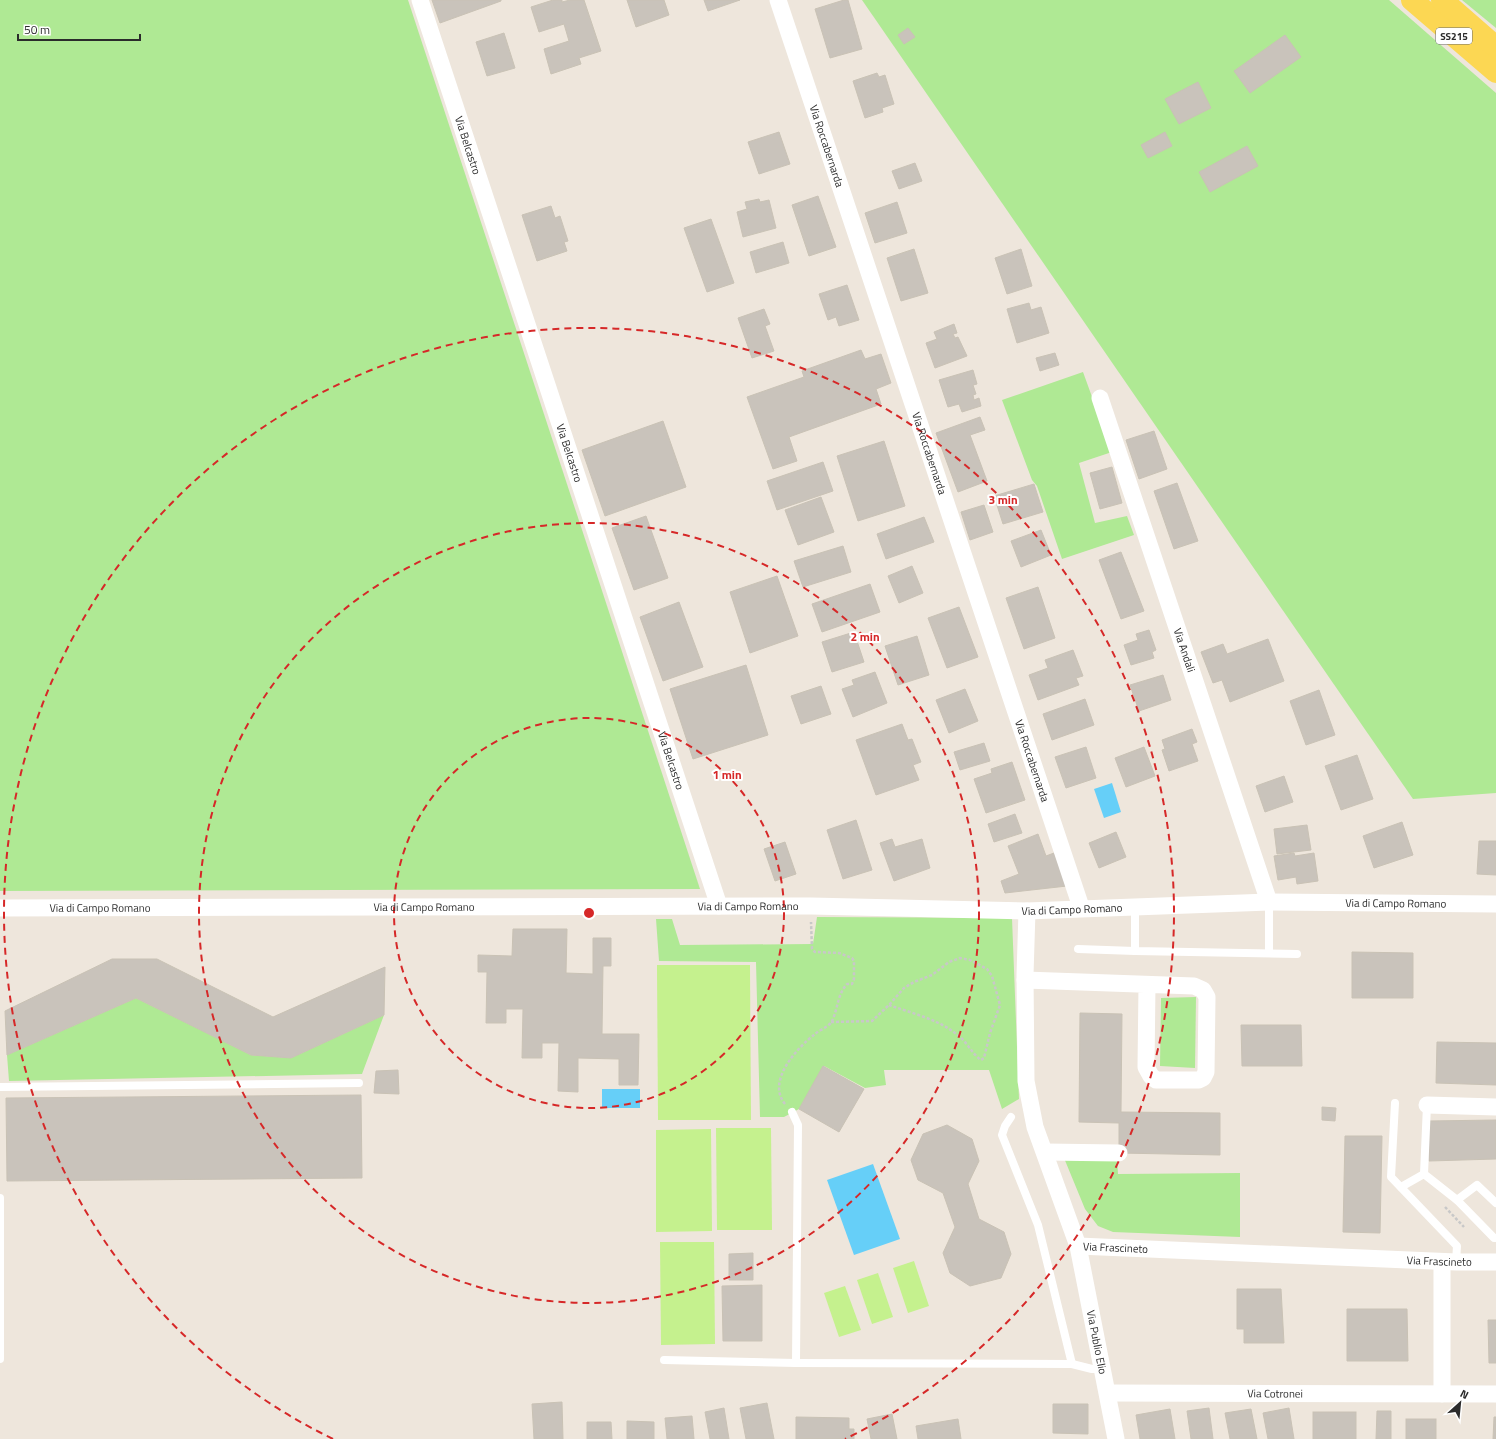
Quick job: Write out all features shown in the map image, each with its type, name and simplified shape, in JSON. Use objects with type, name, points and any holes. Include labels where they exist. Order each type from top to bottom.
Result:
[{"type":"main road","name":"SS215","points":[[1412,0],[1496,72]]},
{"type":"main road","name":"SS215","points":[[1442,0],[1496,47]]},
{"type":"street","name":"Via Belcastro","points":[[420,0],[719,906]]},
{"type":"street","name":"Via Roccabernarda","points":[[778,0],[1082,907]]},
{"type":"street","name":"Via Andali","points":[[1100,398],[1269,902]]},
{"type":"street","name":"Via di Campo Romano","points":[[0,908],[811,906],[1027,911],[1082,907],[1269,902],[1496,904]]},
{"type":"street","name":"Via Frascineto","points":[[1027,911],[1025,980],[1026,1081],[1035,1127],[1078,1246],[1449,1262],[1496,1262]]},
{"type":"street","points":[[1025,980],[1147,984],[1194,986],[1204,990],[1206,994],[1206,1072],[1203,1078],[1199,1080],[1156,1080],[1151,1076],[1146,1068],[1147,984]]},
{"type":"street","points":[[1427,1105],[1496,1107]]},
{"type":"street","points":[[1045,1152],[1119,1153]]},
{"type":"street","name":"Via Publio Elio","points":[[1078,1246],[1116,1439]]},
{"type":"street","points":[[1442,1394],[1449,1262]]},
{"type":"street","name":"Via Cotronei","points":[[1108,1393],[1496,1394]]},
{"type":"lane","points":[[1269,902],[1269,953]]},
{"type":"lane","points":[[1134,906],[1135,951]]},
{"type":"lane","points":[[1078,949],[1297,954]]},
{"type":"lane","points":[[0,1087],[360,1083]]},
{"type":"lane","points":[[1396,1103],[1391,1177],[1457,1246],[1449,1262]]},
{"type":"lane","points":[[1424,1174],[1427,1105]]},
{"type":"lane","points":[[792,1112],[798,1125],[796,1363]]},
{"type":"lane","points":[[1011,1117],[1005,1126],[1002,1135],[1038,1225],[1072,1364]]},
{"type":"lane","points":[[1401,1187],[1424,1174]]},
{"type":"lane","points":[[1424,1174],[1457,1200],[1495,1240]]},
{"type":"lane","points":[[1457,1200],[1477,1185],[1496,1203]]},
{"type":"lane","points":[[0,1198],[0,1359]]},
{"type":"lane","points":[[664,1360],[796,1363],[1072,1364],[1092,1369],[1103,1369]]},
{"type":"path","points":[[811,906],[812,949],[815,952],[846,954],[854,961],[854,980],[852,984],[847,984],[841,990],[831,1022]]},
{"type":"path","points":[[792,1112],[782,1100],[779,1090],[780,1080],[785,1068],[796,1051],[814,1034],[831,1022],[872,1020],[889,1005],[904,988],[914,982],[932,975],[949,962],[960,958],[978,963],[987,969],[994,982],[1000,1005],[990,1033],[984,1058],[981,1060],[977,1057],[969,1045],[955,1033],[938,1023],[889,1005]]},
{"type":"path","points":[[1443,1205],[1465,1228]]},
{"type":"green space","points":[[0,0],[408,0],[700,889],[0,891]]},
{"type":"green space","points":[[862,0],[1389,0],[1496,93],[1496,793],[1413,799]]},
{"type":"green space","points":[[1462,0],[1496,0],[1496,28]]},
{"type":"green space","points":[[1083,372],[1112,452],[1079,463],[1095,523],[1127,516],[1134,535],[1062,559],[1037,486],[1032,480],[1002,400]]},
{"type":"green space","points":[[817,917],[1012,918],[1019,1099],[1002,1109],[989,1070],[884,1070],[886,1085],[865,1088],[824,1066],[799,1109],[784,1117],[760,1117],[756,962],[659,961],[656,919],[672,919],[680,945],[813,944]]},
{"type":"green space","points":[[657,965],[750,965],[751,1120],[658,1120]]},
{"type":"green space","points":[[1196,997],[1195,1068],[1160,1066],[1161,998]]},
{"type":"green space","points":[[136,998],[251,1055],[291,1058],[384,1015],[362,1074],[9,1081],[7,1055]]},
{"type":"green space","points":[[716,1128],[771,1128],[772,1230],[717,1230]]},
{"type":"green space","points":[[711,1129],[712,1231],[656,1232],[656,1130]]},
{"type":"green space","points":[[1064,1158],[1117,1158],[1118,1174],[1240,1173],[1240,1237],[1113,1232],[1098,1226],[1085,1209]]},
{"type":"green space","points":[[660,1242],[714,1242],[715,1344],[661,1345]]},
{"type":"green space","points":[[914,1261],[929,1306],[908,1313],[893,1268]]},
{"type":"green space","points":[[878,1273],[893,1317],[872,1324],[857,1280]]},
{"type":"green space","points":[[845,1286],[861,1330],[839,1337],[824,1293]]},
{"type":"water","points":[[1112,783],[1121,812],[1104,818],[1094,789]]},
{"type":"water","points":[[602,1089],[640,1089],[640,1108],[602,1108]]},
{"type":"water","points":[[873,1164],[900,1239],[854,1255],[827,1180]]},
{"type":"building","points":[[432,0],[501,0],[501,1],[440,23]]},
{"type":"building","points":[[553,0],[562,0],[562,2],[570,0],[584,0],[601,51],[579,58],[581,64],[551,74],[544,49],[569,41],[564,24],[539,32],[531,7]]},
{"type":"building","points":[[627,0],[664,0],[669,15],[636,27]]},
{"type":"building","points":[[704,0],[740,0],[708,11]]},
{"type":"building","points":[[848,0],[862,49],[830,58],[815,9]]},
{"type":"building","points":[[908,28],[915,37],[904,44],[898,35]]},
{"type":"building","points":[[504,33],[515,68],[487,76],[476,42]]},
{"type":"building","points":[[1285,35],[1301,57],[1250,93],[1234,71]]},
{"type":"building","points":[[877,73],[879,77],[885,75],[894,104],[882,108],[883,112],[865,118],[853,81]]},
{"type":"building","points":[[1198,82],[1211,108],[1179,124],[1165,99]]},
{"type":"building","points":[[779,132],[790,164],[759,174],[748,142]]},
{"type":"building","points":[[1165,132],[1172,146],[1148,158],[1141,145]]},
{"type":"building","points":[[1247,146],[1258,166],[1210,192],[1199,172]]},
{"type":"building","points":[[915,163],[922,181],[899,189],[892,171]]},
{"type":"building","points":[[818,196],[836,247],[809,256],[792,205]]},
{"type":"building","points":[[759,199],[760,202],[769,200],[776,228],[743,237],[737,212],[747,209],[745,202]]},
{"type":"building","points":[[897,202],[907,233],[875,243],[865,213]]},
{"type":"building","points":[[551,206],[555,218],[560,216],[568,241],[564,242],[567,251],[537,261],[522,215]]},
{"type":"building","points":[[711,219],[734,283],[707,292],[684,228]]},
{"type":"building","points":[[783,242],[789,263],[756,273],[750,252]]},
{"type":"building","points":[[914,249],[928,293],[901,301],[887,258]]},
{"type":"building","points":[[1021,249],[1032,286],[1007,294],[995,258]]},
{"type":"building","points":[[847,285],[859,320],[839,326],[836,317],[828,320],[819,294]]},
{"type":"building","points":[[1029,303],[1031,310],[1041,307],[1049,333],[1017,343],[1007,309]]},
{"type":"building","points":[[764,309],[770,324],[765,326],[774,351],[752,358],[738,318]]},
{"type":"building","points":[[954,324],[957,333],[953,334],[955,338],[958,337],[967,356],[935,368],[926,343],[937,339],[934,332]]},
{"type":"building","points":[[861,350],[865,359],[881,354],[891,383],[876,389],[881,404],[789,437],[797,461],[773,469],[747,397],[804,377],[802,371]]},
{"type":"building","points":[[1055,353],[1059,365],[1040,371],[1036,358]]},
{"type":"building","points":[[973,370],[977,384],[973,385],[976,394],[973,395],[974,400],[979,398],[981,406],[962,412],[959,404],[948,407],[939,380]]},
{"type":"building","points":[[980,417],[985,430],[970,435],[987,481],[958,492],[936,433]]},
{"type":"building","points":[[663,421],[686,487],[605,516],[582,450]]},
{"type":"building","points":[[1154,431],[1167,469],[1139,479],[1126,440]]},
{"type":"building","points":[[884,441],[905,506],[858,521],[837,456]]},
{"type":"building","points":[[823,462],[833,491],[777,510],[767,481]]},
{"type":"building","points":[[1112,467],[1122,503],[1100,509],[1090,473]]},
{"type":"building","points":[[1177,483],[1198,541],[1174,549],[1154,491]]},
{"type":"building","points":[[1034,484],[1043,512],[1003,524],[994,496]]},
{"type":"building","points":[[821,497],[834,532],[798,545],[785,510]]},
{"type":"building","points":[[984,505],[993,532],[970,540],[961,512]]},
{"type":"building","points":[[646,516],[668,578],[634,590],[612,528]]},
{"type":"building","points":[[924,517],[934,542],[886,559],[877,534]]},
{"type":"building","points":[[1041,530],[1051,555],[1021,567],[1011,541]]},
{"type":"building","points":[[843,546],[851,572],[803,587],[794,561]]},
{"type":"building","points":[[1121,552],[1144,611],[1121,619],[1099,560]]},
{"type":"building","points":[[912,566],[923,593],[899,603],[888,576]]},
{"type":"building","points":[[777,576],[798,636],[750,653],[730,592]]},
{"type":"building","points":[[870,584],[880,612],[822,632],[812,604]]},
{"type":"building","points":[[1038,587],[1055,638],[1024,649],[1006,598]]},
{"type":"building","points":[[679,602],[703,667],[663,681],[640,617]]},
{"type":"building","points":[[959,607],[978,657],[947,668],[928,618]]},
{"type":"building","points":[[1149,630],[1156,650],[1152,652],[1154,658],[1131,665],[1124,645],[1138,640],[1136,634]]},
{"type":"building","points":[[854,632],[864,662],[832,672],[822,642]]},
{"type":"building","points":[[917,636],[929,675],[898,685],[885,646]]},
{"type":"building","points":[[1268,639],[1284,681],[1230,702],[1222,680],[1213,683],[1201,652],[1223,644],[1227,654]]},
{"type":"building","points":[[1073,650],[1083,676],[1076,678],[1079,685],[1038,700],[1029,675],[1048,668],[1045,660]]},
{"type":"building","points":[[746,665],[768,735],[693,759],[670,689]]},
{"type":"building","points":[[875,672],[887,703],[853,717],[842,689],[854,685],[852,680]]},
{"type":"building","points":[[1163,675],[1171,700],[1139,711],[1130,685]]},
{"type":"building","points":[[821,686],[831,714],[801,724],[791,696]]},
{"type":"building","points":[[965,689],[978,721],[949,733],[936,700]]},
{"type":"building","points":[[1319,690],[1335,735],[1306,745],[1290,701]]},
{"type":"building","points":[[1085,699],[1094,725],[1052,740],[1043,714]]},
{"type":"building","points":[[902,724],[908,740],[912,739],[921,762],[913,765],[919,780],[876,795],[856,740]]},
{"type":"building","points":[[1192,729],[1197,742],[1192,744],[1198,761],[1169,771],[1162,750],[1165,749],[1162,740]]},
{"type":"building","points":[[984,743],[990,761],[960,770],[954,752]]},
{"type":"building","points":[[1086,747],[1096,778],[1066,788],[1055,757]]},
{"type":"building","points":[[1144,747],[1155,776],[1126,787],[1115,758]]},
{"type":"building","points":[[1357,755],[1373,799],[1341,810],[1325,766]]},
{"type":"building","points":[[1012,762],[1025,800],[986,813],[974,779],[992,773],[991,769]]},
{"type":"building","points":[[1284,776],[1293,802],[1265,812],[1256,786]]},
{"type":"building","points":[[1015,814],[1022,833],[994,842],[988,824]]},
{"type":"building","points":[[856,820],[872,870],[843,879],[827,830]]},
{"type":"building","points":[[1402,822],[1413,855],[1374,868],[1363,836]]},
{"type":"building","points":[[1307,825],[1311,850],[1277,854],[1274,829]]},
{"type":"building","points":[[1116,832],[1126,857],[1099,868],[1089,843]]},
{"type":"building","points":[[1038,834],[1046,856],[1054,853],[1067,886],[1005,893],[1001,881],[1019,874],[1008,846]]},
{"type":"building","points":[[892,839],[895,847],[922,839],[930,868],[894,881],[880,843]]},
{"type":"building","points":[[1479,841],[1496,841],[1496,875],[1477,874]]},
{"type":"building","points":[[785,842],[796,874],[775,881],[764,849]]},
{"type":"building","points":[[1294,853],[1295,856],[1314,853],[1318,881],[1297,884],[1296,877],[1278,880],[1274,856]]},
{"type":"building","points":[[513,929],[567,929],[566,973],[593,974],[593,938],[611,938],[611,966],[603,966],[602,1034],[639,1034],[638,1085],[619,1085],[619,1059],[578,1058],[578,1092],[558,1091],[559,1043],[542,1043],[542,1058],[522,1058],[523,1009],[506,1009],[506,1023],[486,1023],[487,972],[478,972],[478,955],[512,956]]},
{"type":"building","points":[[1352,952],[1413,953],[1413,998],[1352,998]]},
{"type":"building","points":[[112,959],[157,959],[273,1017],[385,967],[384,1015],[291,1058],[251,1055],[136,998],[7,1055],[5,1011]]},
{"type":"building","points":[[1080,1013],[1122,1014],[1121,1112],[1220,1113],[1220,1155],[1119,1153],[1119,1123],[1079,1122]]},
{"type":"building","points":[[1241,1025],[1301,1025],[1302,1066],[1242,1066]]},
{"type":"building","points":[[1437,1042],[1496,1043],[1496,1085],[1436,1083]]},
{"type":"building","points":[[823,1066],[864,1089],[839,1132],[799,1109]]},
{"type":"building","points":[[398,1070],[399,1094],[374,1093],[376,1071]]},
{"type":"building","points":[[361,1095],[362,1178],[7,1181],[6,1098]]},
{"type":"building","points":[[1322,1107],[1336,1108],[1335,1121],[1322,1120]]},
{"type":"building","points":[[1496,1120],[1496,1159],[1429,1161],[1428,1121]]},
{"type":"building","points":[[947,1125],[972,1139],[979,1161],[968,1184],[979,1219],[1004,1232],[1011,1254],[1001,1278],[970,1286],[950,1273],[943,1253],[955,1227],[943,1193],[918,1180],[911,1160],[923,1134]]},
{"type":"building","points":[[1345,1136],[1382,1136],[1380,1233],[1343,1232]]},
{"type":"building","points":[[753,1253],[753,1280],[729,1280],[729,1254]]},
{"type":"building","points":[[762,1285],[762,1341],[723,1341],[722,1286]]},
{"type":"building","points":[[1237,1289],[1281,1289],[1284,1343],[1244,1343],[1244,1329],[1237,1329]]},
{"type":"building","points":[[1347,1309],[1407,1309],[1408,1361],[1347,1361]]},
{"type":"building","points":[[1488,1320],[1496,1320],[1496,1363],[1489,1363]]},
{"type":"building","points":[[562,1402],[563,1439],[534,1439],[532,1404]]},
{"type":"building","points":[[767,1403],[774,1439],[746,1439],[740,1408]]},
{"type":"building","points":[[1053,1404],[1088,1404],[1088,1434],[1053,1433]]},
{"type":"building","points":[[724,1408],[729,1439],[710,1439],[705,1412]]},
{"type":"building","points":[[1209,1408],[1213,1439],[1191,1439],[1187,1411]]},
{"type":"building","points":[[1289,1408],[1294,1439],[1268,1439],[1263,1413]]},
{"type":"building","points":[[1170,1409],[1175,1439],[1140,1439],[1136,1415]]},
{"type":"building","points":[[1251,1409],[1257,1439],[1230,1439],[1225,1413]]},
{"type":"building","points":[[1377,1411],[1391,1411],[1391,1439],[1376,1439]]},
{"type":"building","points":[[1313,1412],[1356,1412],[1356,1439],[1313,1439]]},
{"type":"building","points":[[892,1414],[897,1439],[871,1439],[867,1419]]},
{"type":"building","points":[[692,1416],[694,1439],[667,1439],[665,1418]]},
{"type":"building","points":[[796,1417],[849,1418],[849,1429],[854,1429],[854,1439],[796,1439]]},
{"type":"building","points":[[1494,1417],[1496,1417],[1496,1439],[1493,1439]]},
{"type":"building","points":[[958,1419],[961,1439],[918,1439],[916,1426]]},
{"type":"building","points":[[1406,1419],[1436,1419],[1436,1439],[1406,1439]]},
{"type":"building","points":[[627,1421],[654,1422],[654,1439],[627,1439]]},
{"type":"building","points":[[587,1422],[611,1422],[612,1439],[587,1439]]}]
